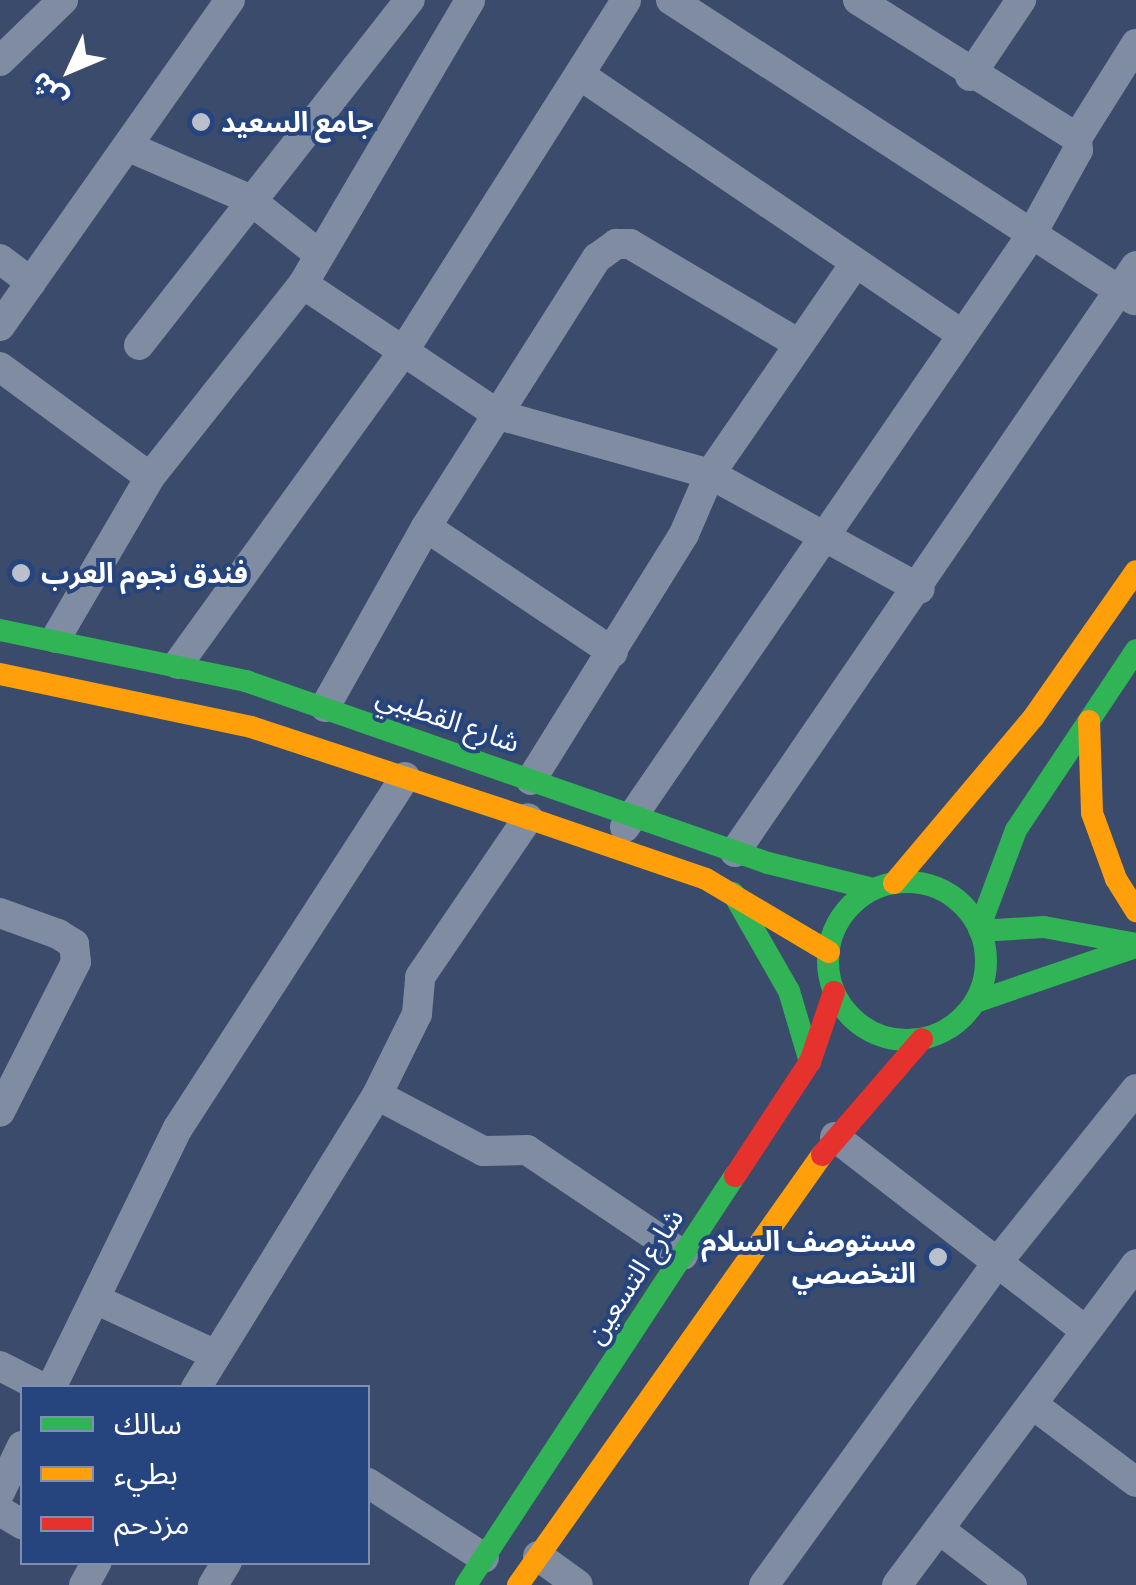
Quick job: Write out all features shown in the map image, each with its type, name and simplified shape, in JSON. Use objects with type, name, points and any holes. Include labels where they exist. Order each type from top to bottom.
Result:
[{"type":"main road","points":[[894,883],[1034,718],[1136,571]]},
{"type":"main road","name":"شارع القطيبي","points":[[0,630],[178,664],[325,707],[735,852],[869,888]]},
{"type":"main road","points":[[518,1585],[835,1136],[922,1040],[952,1026],[975,1002],[986,967],[980,930],[1016,830],[1136,650]]},
{"type":"main road","points":[[0,674],[196,712],[612,846],[732,894],[829,952]]},
{"type":"main road","points":[[1088,721],[1092,813],[1116,879],[1136,911]]},
{"type":"main road","points":[[922,1040],[870,1031],[834,992],[829,952],[839,920],[869,888],[894,883],[944,891],[980,930],[1044,927],[1136,946]]},
{"type":"main road","points":[[732,894],[789,991],[810,1062]]},
{"type":"main road","points":[[975,1002],[1136,946]]},
{"type":"main road","name":"شارع التسعين","points":[[466,1585],[810,1062],[834,992]]},
{"type":"street","points":[[0,61],[62,0]]},
{"type":"street","points":[[0,326],[230,0]]},
{"type":"street","points":[[139,345],[249,199],[410,0]]},
{"type":"street","points":[[56,638],[150,476],[303,284],[470,0]]},
{"type":"street","points":[[178,664],[401,355],[626,0]]},
{"type":"street","points":[[671,0],[1030,237],[1131,286],[735,852]]},
{"type":"street","points":[[858,0],[970,76],[1078,138]]},
{"type":"street","points":[[970,76],[1020,0]]},
{"type":"street","points":[[612,846],[959,333],[1030,237],[1078,138],[1136,44]]},
{"type":"street","points":[[580,75],[959,333]]},
{"type":"street","points":[[128,147],[249,199],[320,255]]},
{"type":"street","points":[[325,707],[426,527],[598,258],[616,244],[630,244],[796,342]]},
{"type":"street","points":[[0,259],[31,282]]},
{"type":"street","points":[[532,780],[684,534],[710,474],[796,342],[855,264]]},
{"type":"street","points":[[303,284],[401,355],[499,415],[710,474],[824,532],[920,589]]},
{"type":"street","points":[[0,367],[150,476]]},
{"type":"street","points":[[426,527],[613,652]]},
{"type":"street","points":[[52,1385],[178,1128],[405,777]]},
{"type":"street","points":[[198,1385],[378,1095],[417,1014],[420,977],[528,818]]},
{"type":"street","points":[[0,914],[58,934],[74,944],[76,962],[0,1112]]},
{"type":"street","points":[[764,1585],[996,1264],[1136,1089]]},
{"type":"street","points":[[378,1095],[483,1151],[527,1150],[683,1255]]},
{"type":"street","points":[[835,1136],[1086,1331]]},
{"type":"street","points":[[897,1585],[1136,1264]]},
{"type":"street","points":[[95,1299],[216,1355]]},
{"type":"street","points":[[0,1366],[37,1385]]},
{"type":"street","points":[[1032,1404],[1136,1482]]},
{"type":"street","points":[[0,1492],[20,1450]]},
{"type":"street","points":[[370,1484],[484,1558]]},
{"type":"street","points":[[939,1529],[1012,1585]]},
{"type":"street","points":[[538,1556],[578,1585]]},
{"type":"traffic: fast","points":[[0,630],[246,681],[768,863],[869,888]]},
{"type":"traffic: fast","points":[[979,929],[1016,830],[1136,650]]},
{"type":"traffic: fast","points":[[907,882],[937,888],[963,905],[980,931],[986,961],[980,991],[963,1017],[937,1034],[907,1040],[877,1034],[851,1017],[834,991],[828,961],[834,931],[851,905],[877,888],[907,882]]},
{"type":"traffic: fast","points":[[733,893],[789,991],[810,1062]]},
{"type":"traffic: fast","points":[[980,931],[1044,927],[1136,944]]},
{"type":"traffic: fast","points":[[975,1002],[1136,947]]},
{"type":"traffic: fast","points":[[466,1585],[735,1176]]},
{"type":"traffic: slow","points":[[894,883],[1033,718],[1136,571]]},
{"type":"traffic: slow","points":[[0,674],[251,727],[528,818],[706,879],[829,952]]},
{"type":"traffic: slow","points":[[1089,721],[1092,813],[1116,879],[1136,911]]},
{"type":"traffic: slow","points":[[518,1585],[822,1155]]},
{"type":"traffic: jam","points":[[735,1176],[810,1062],[834,992]]},
{"type":"traffic: jam","points":[[822,1155],[922,1039]]},
{"type":"place","name":"جامع السعيد","points":[[201,122]]},
{"type":"place","name":"فندق نجوم العرب","points":[[21,573]]},
{"type":"place","name":"مستوصف السلام التخصصي","points":[[938,1257]]}]
